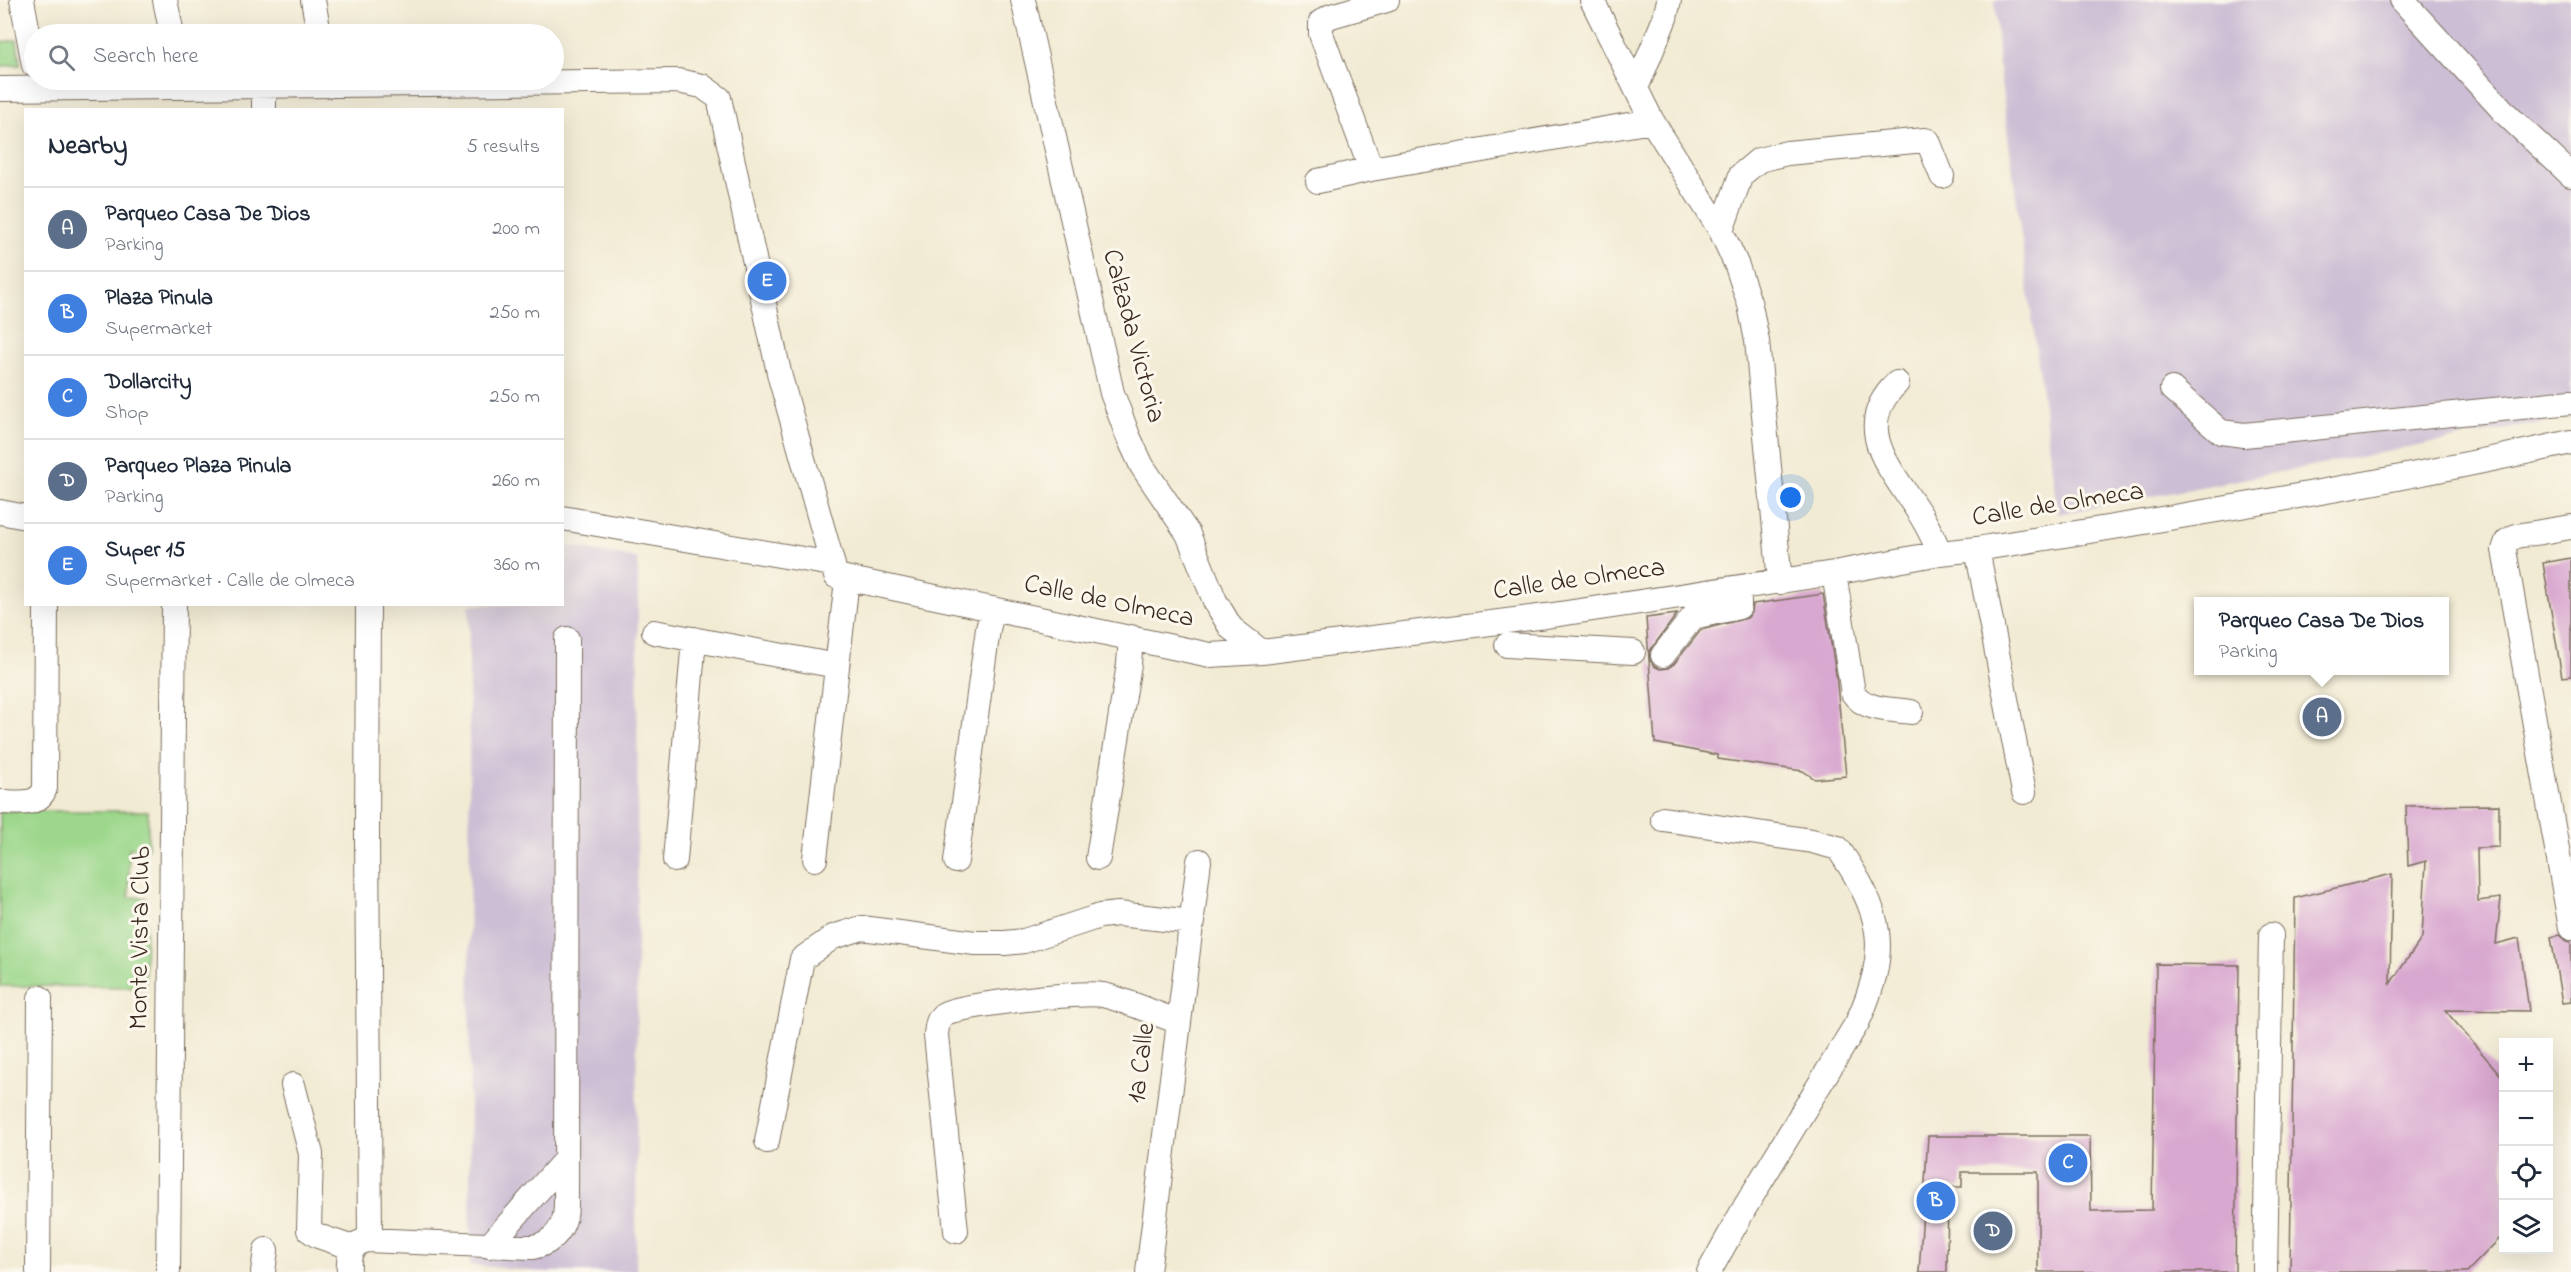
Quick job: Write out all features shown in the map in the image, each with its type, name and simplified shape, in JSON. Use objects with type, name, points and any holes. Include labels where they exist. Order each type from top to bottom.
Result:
[{"type":"street","points":[[22,0],[27,24]]},
{"type":"street","points":[[165,0],[170,24]]},
{"type":"street","points":[[313,0],[317,24]]},
{"type":"street","name":"Calzada Victoria","points":[[1023,0],[1087,292],[1116,404],[1142,466],[1188,534],[1215,601],[1231,628],[1262,652]]},
{"type":"street","points":[[1371,169],[1321,34],[1321,22],[1331,16],[1387,0]]},
{"type":"street","points":[[1592,0],[1637,86],[1652,121],[1721,231],[1737,266],[1750,305],[1757,341],[1780,582]]},
{"type":"street","points":[[1637,86],[1665,18],[1669,0]]},
{"type":"street","points":[[2402,0],[2508,116],[2571,175]]},
{"type":"street","points":[[564,81],[678,81],[702,86],[719,98],[780,377],[840,572],[846,606],[815,859]]},
{"type":"street","points":[[0,89],[24,82]]},
{"type":"street","points":[[220,90],[264,98],[296,90]]},
{"type":"street","points":[[1318,181],[1371,169],[1652,121]]},
{"type":"street","points":[[1721,231],[1741,175],[1759,160],[1777,156],[1925,140],[1928,141],[1942,176]]},
{"type":"street","points":[[1897,383],[1880,404],[1877,445],[1887,468],[1923,519],[1940,553]]},
{"type":"street","points":[[2172,389],[2221,432],[2244,435],[2571,402]]},
{"type":"street","name":"Calle de Olmeca","points":[[564,518],[840,572],[991,619],[1131,638],[1210,655],[1262,652],[1546,616],[1780,582],[1940,553],[1977,549],[2470,465],[2571,442]]},
{"type":"street","points":[[0,512],[24,518]]},
{"type":"street","points":[[2571,527],[2516,536],[2507,541],[2504,550],[2562,816],[2571,928]]},
{"type":"street","points":[[1977,549],[2024,792]]},
{"type":"street","points":[[1834,573],[1853,693],[1858,701],[1866,705],[1911,711]]},
{"type":"street","points":[[1663,655],[1693,617],[1739,607],[1739,588]]},
{"type":"street","points":[[0,802],[34,801],[43,795],[45,788],[46,606]]},
{"type":"street","name":"Monte Vista Club","points":[[168,1272],[174,606]]},
{"type":"street","points":[[357,1251],[367,836],[368,606]]},
{"type":"street","points":[[1546,616],[1549,648]]},
{"type":"street","points":[[956,861],[991,619]]},
{"type":"street","points":[[654,632],[837,666]]},
{"type":"street","points":[[1098,858],[1129,664],[1131,638]]},
{"type":"street","points":[[293,1085],[311,1154],[309,1230],[318,1236],[357,1251],[489,1246],[533,1247],[541,1246],[555,1236],[566,1214],[567,639]]},
{"type":"street","points":[[675,860],[694,639]]},
{"type":"street","points":[[1507,645],[1633,652]]},
{"type":"street","points":[[1663,819],[1812,841],[1838,848],[1862,883],[1879,933],[1875,974],[1869,997],[1857,1023],[1745,1207],[1709,1272]]},
{"type":"street","name":"1a Calle","points":[[1148,1272],[1177,1021],[1193,922],[1198,861]]},
{"type":"street","points":[[767,1141],[802,959],[833,938],[862,928],[975,943],[1005,943],[1024,941],[1100,916],[1118,914],[1193,922]]},
{"type":"street","points":[[2265,1272],[2271,934]]},
{"type":"street","points":[[956,1231],[936,1035],[938,1020],[945,1013],[998,1003],[1102,994],[1177,1021]]},
{"type":"street","points":[[38,1272],[40,998]]},
{"type":"street","points":[[489,1246],[566,1159]]},
{"type":"shaded area","points":[[1995,0],[2571,0],[2571,417],[2058,514],[1999,67]]},
{"type":"shaded area","points":[[564,545],[638,559],[636,1272],[541,1272],[470,1265],[469,606],[564,606]]},
{"type":"green space","points":[[17,40],[20,65],[0,66],[0,42]]},
{"type":"green space","points":[[0,811],[148,811],[148,848],[129,848],[129,897],[146,898],[145,987],[0,986]]},
{"type":"building","points":[[2571,558],[2571,676],[2562,677],[2543,563]]},
{"type":"building","points":[[1823,594],[1836,674],[1846,776],[1815,779],[1803,771],[1718,759],[1717,755],[1655,743],[1646,618],[1677,614],[1649,652],[1654,666],[1660,669],[1668,668],[1674,664],[1701,630],[1747,618],[1752,613],[1753,604]]},
{"type":"building","points":[[2499,805],[2499,847],[2477,848],[2478,901],[2501,898],[2496,944],[2519,938],[2529,1011],[2445,1010],[2499,1073],[2499,1239],[2467,1272],[2290,1272],[2295,898],[2392,874],[2390,984],[2422,938],[2426,861],[2408,866],[2406,806]]},
{"type":"building","points":[[2559,935],[2571,942],[2571,1002],[2562,1003],[2551,937]]},
{"type":"building","points":[[2156,964],[2239,965],[2235,1272],[2038,1272],[2038,1172],[1962,1172],[1962,1187],[1948,1187],[1947,1272],[1919,1272],[1928,1136],[2090,1136],[2091,1211],[2152,1210]]},
{"type":"place","name":"Super 15","points":[[767,281]]},
{"type":"place","name":"Parqueo Casa De Dios","points":[[2322,717]]},
{"type":"place","name":"Dollarcity","points":[[2068,1163]]},
{"type":"place","name":"Plaza Pinula","points":[[1936,1201]]},
{"type":"place","name":"Parqueo Plaza Pinula","points":[[1993,1231]]}]
